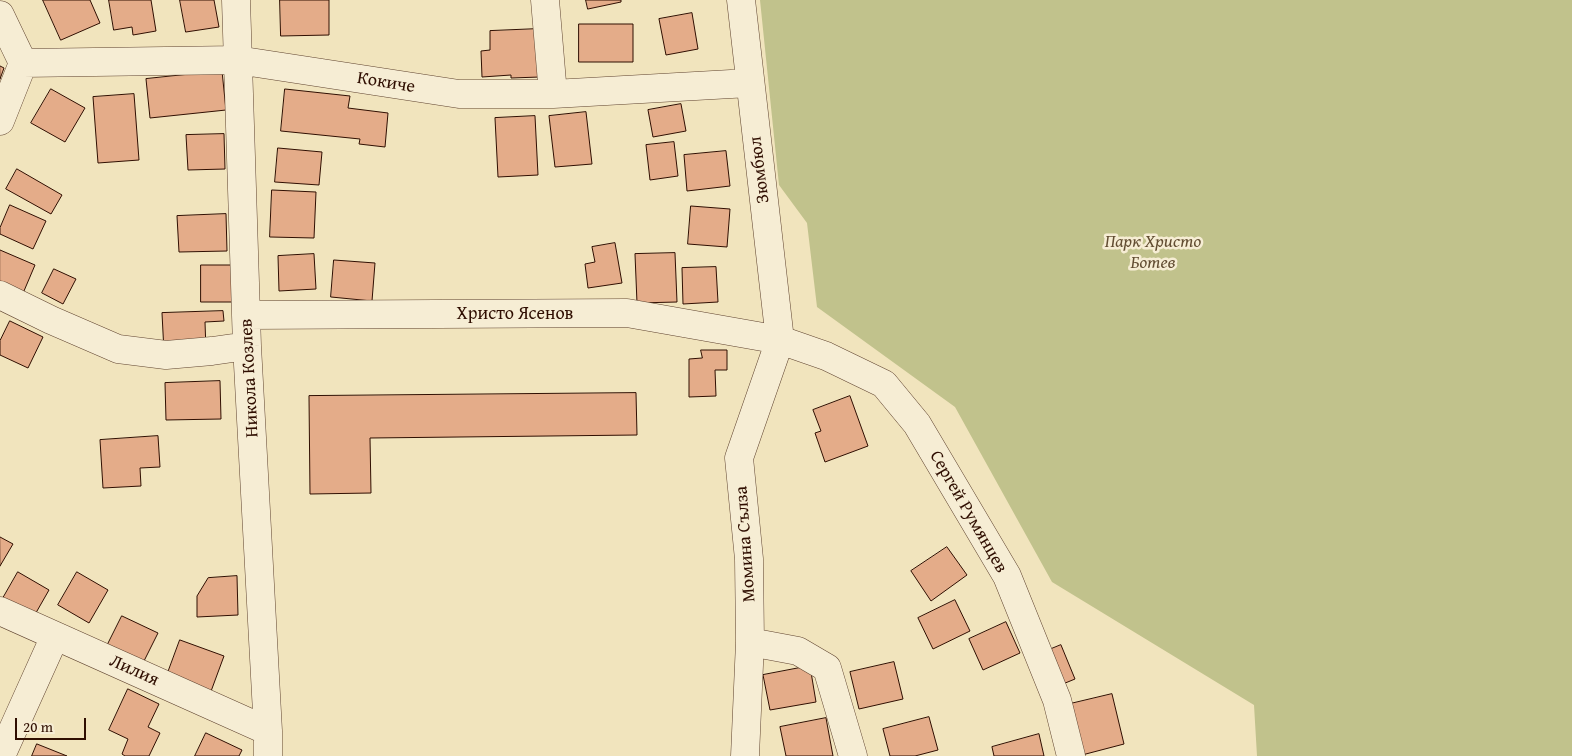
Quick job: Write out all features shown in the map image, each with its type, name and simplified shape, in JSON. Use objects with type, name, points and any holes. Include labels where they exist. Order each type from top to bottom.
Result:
[{"type":"street","name":"Никола Козлев","points":[[236,0],[247,346],[268,743]]},
{"type":"street","points":[[545,0],[554,94]]},
{"type":"street","name":"Зюмбюл","points":[[740,0],[780,340]]},
{"type":"street","points":[[0,15],[23,64],[0,121]]},
{"type":"street","name":"Кокиче","points":[[23,64],[237,60],[459,94],[554,94],[749,83]]},
{"type":"street","points":[[0,295],[51,320],[118,349],[166,355],[247,346]]},
{"type":"street","name":"Христо Ясенов","points":[[247,315],[627,313],[780,340]]},
{"type":"street","name":"Момина Сълза","points":[[745,756],[750,642],[749,559],[739,458],[780,340]]},
{"type":"street","name":"Сергей Румянцев","points":[[780,340],[826,356],[884,384],[916,424],[1006,576],[1057,700],[1071,756]]},
{"type":"street","name":"Лилия","points":[[0,611],[55,636],[268,743]]},
{"type":"street","points":[[1,756],[55,636]]},
{"type":"street","points":[[750,642],[798,651],[827,668],[853,756]]},
{"type":"green space","name":"Парк Христо Ботев","points":[[760,0],[1572,0],[1572,756],[1257,756],[1254,705],[1052,582],[955,407],[817,307],[807,223],[779,185]]},
{"type":"building","points":[[43,0],[90,0],[100,23],[61,40]]},
{"type":"building","points":[[109,0],[151,0],[156,31],[133,35],[132,27],[114,30]]},
{"type":"building","points":[[180,0],[214,0],[219,27],[186,32]]},
{"type":"building","points":[[280,0],[329,0],[329,35],[281,36]]},
{"type":"building","points":[[586,0],[621,0],[621,2],[588,9]]},
{"type":"building","points":[[692,13],[698,49],[666,55],[659,19]]},
{"type":"building","points":[[579,24],[633,24],[633,62],[579,62]]},
{"type":"building","points":[[538,29],[540,77],[511,78],[511,75],[482,77],[481,51],[490,50],[490,31]]},
{"type":"building","points":[[0,66],[4,68],[0,79]]},
{"type":"building","points":[[222,71],[226,110],[150,118],[146,79]]},
{"type":"building","points":[[51,89],[85,108],[65,142],[31,123]]},
{"type":"building","points":[[285,89],[350,96],[348,108],[388,113],[385,147],[359,144],[360,139],[281,131]]},
{"type":"building","points":[[134,94],[139,160],[98,163],[93,97]]},
{"type":"building","points":[[681,104],[686,131],[653,137],[648,110]]},
{"type":"building","points":[[586,112],[592,164],[555,167],[549,116]]},
{"type":"building","points":[[535,116],[538,175],[498,177],[495,118]]},
{"type":"building","points":[[224,134],[225,169],[188,170],[186,135]]},
{"type":"building","points":[[674,142],[678,176],[650,180],[646,145]]},
{"type":"building","points":[[278,148],[322,152],[319,185],[275,182]]},
{"type":"building","points":[[726,151],[730,186],[687,191],[684,155]]},
{"type":"building","points":[[17,169],[62,195],[51,214],[6,189]]},
{"type":"building","points":[[272,190],[316,192],[314,238],[270,237]]},
{"type":"building","points":[[10,205],[46,221],[33,249],[0,234],[0,228]]},
{"type":"building","points":[[691,206],[730,209],[727,247],[688,244]]},
{"type":"building","points":[[226,214],[227,251],[179,252],[177,216]]},
{"type":"building","points":[[615,243],[622,283],[588,288],[585,264],[595,262],[592,247]]},
{"type":"building","points":[[0,250],[35,265],[21,298],[0,289]]},
{"type":"building","points":[[675,253],[677,302],[637,303],[635,254]]},
{"type":"building","points":[[314,254],[316,289],[279,291],[278,256]]},
{"type":"building","points":[[334,260],[375,263],[372,301],[331,297]]},
{"type":"building","points":[[201,265],[239,265],[239,302],[201,302]]},
{"type":"building","points":[[716,267],[718,302],[683,304],[682,268]]},
{"type":"building","points":[[54,269],[76,279],[63,304],[42,293]]},
{"type":"building","points":[[223,311],[224,321],[205,322],[206,351],[164,352],[162,313]]},
{"type":"building","points":[[10,321],[43,337],[28,368],[0,355],[0,341]]},
{"type":"building","points":[[701,350],[727,350],[727,370],[715,370],[716,396],[689,397],[689,359],[702,358]]},
{"type":"building","points":[[220,381],[221,419],[166,420],[165,383]]},
{"type":"building","points":[[636,393],[637,435],[370,438],[371,493],[310,494],[309,396]]},
{"type":"building","points":[[850,396],[868,446],[825,462],[815,433],[821,431],[813,410]]},
{"type":"building","points":[[158,436],[160,467],[140,468],[141,486],[103,488],[100,440]]},
{"type":"building","points":[[0,537],[13,544],[0,566]]},
{"type":"building","points":[[947,547],[967,575],[931,601],[911,571]]},
{"type":"building","points":[[18,572],[49,590],[33,618],[2,600]]},
{"type":"building","points":[[77,572],[108,590],[89,623],[58,605]]},
{"type":"building","points":[[237,576],[238,615],[197,617],[197,596],[208,578]]},
{"type":"building","points":[[955,600],[970,631],[933,649],[918,618]]},
{"type":"building","points":[[122,616],[158,633],[142,665],[106,648]]},
{"type":"building","points":[[1006,622],[1020,653],[983,670],[969,639]]},
{"type":"building","points":[[180,640],[224,656],[210,694],[166,678]]},
{"type":"building","points":[[1061,645],[1075,679],[1058,686],[1044,652]]},
{"type":"building","points":[[894,662],[903,699],[859,709],[850,672]]},
{"type":"building","points":[[810,666],[816,702],[770,710],[763,675]]},
{"type":"building","points":[[128,689],[159,704],[148,727],[160,733],[149,756],[125,756],[122,754],[128,739],[109,730]]},
{"type":"building","points":[[1112,694],[1124,744],[1082,755],[1070,704]]},
{"type":"building","points":[[929,717],[938,750],[915,756],[890,756],[883,729]]},
{"type":"building","points":[[826,718],[833,756],[786,756],[780,727]]},
{"type":"building","points":[[206,733],[242,750],[239,756],[195,756]]},
{"type":"building","points":[[1039,734],[1044,756],[994,756],[992,747]]},
{"type":"building","points":[[37,744],[67,756],[32,756]]}]
